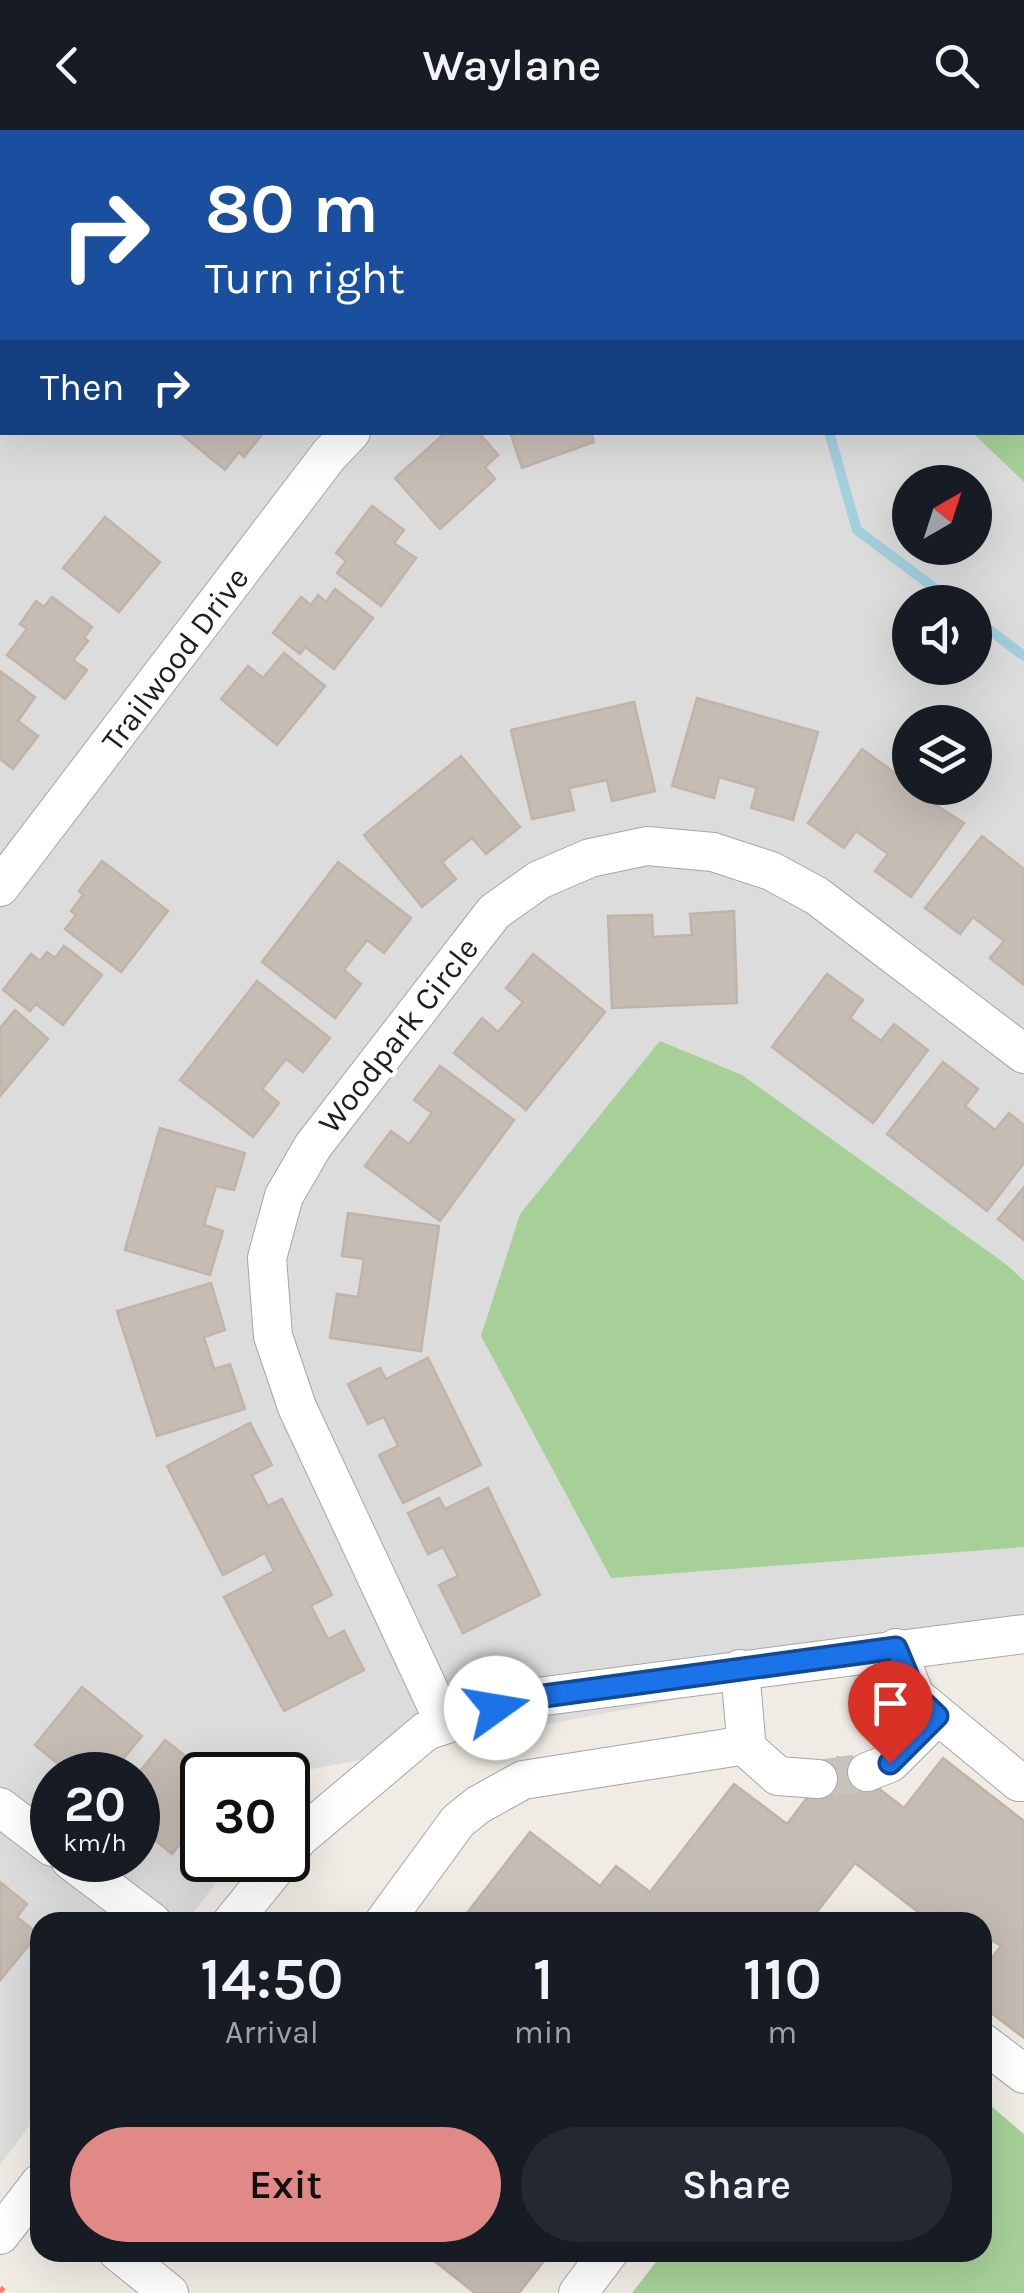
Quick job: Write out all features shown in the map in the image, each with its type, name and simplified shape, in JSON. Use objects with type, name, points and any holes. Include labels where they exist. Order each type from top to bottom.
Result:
[{"type":"street","name":"Trailwood Drive","points":[[0,887],[328,455],[348,435]]},
{"type":"street","name":"Woodpark Circle","points":[[445,1724],[297,1407],[273,1336],[267,1258],[284,1196],[313,1146],[494,912],[539,880],[590,858],[647,846],[714,852],[771,871],[817,896],[1024,1054]]},
{"type":"street","points":[[310,1829],[426,1731],[522,1699],[1024,1634]]},
{"type":"street","points":[[896,1648],[916,1696],[1019,1782],[1024,1782]]},
{"type":"street","points":[[391,1912],[458,1821],[522,1780],[600,1771],[742,1744],[746,1739],[740,1669]]},
{"type":"street","points":[[867,1772],[890,1763],[937,1716]]},
{"type":"street","points":[[742,1744],[778,1776],[818,1779]]},
{"type":"street","points":[[0,1807],[30,1830]]},
{"type":"street","points":[[99,1882],[139,1912]]},
{"type":"street","points":[[240,1912],[264,1882]]},
{"type":"street","points":[[992,2050],[1024,2074]]},
{"type":"street","points":[[0,2235],[30,2197]]},
{"type":"street","points":[[129,2262],[169,2293]]},
{"type":"street","points":[[578,2293],[601,2262]]},
{"type":"shaded area","points":[[0,435],[1024,435],[1024,1633],[310,1769],[310,1752],[180,1752],[180,1882],[217,1882],[194,1912],[30,1912],[30,2125],[0,2165]]},
{"type":"green space","points":[[975,435],[1024,435],[1024,482]]},
{"type":"green space","points":[[660,1041],[742,1075],[1024,1281],[1024,1547],[611,1578],[481,1336],[520,1214]]},
{"type":"green space","points":[[992,2107],[1024,2134],[1024,2293],[632,2293],[656,2262],[992,2262]]},
{"type":"building","points":[[183,435],[262,435],[244,457],[239,452],[225,470]]},
{"type":"building","points":[[443,435],[481,435],[498,455],[485,467],[495,479],[440,529],[395,478]]},
{"type":"building","points":[[511,435],[592,435],[594,442],[522,468]]},
{"type":"building","points":[[372,506],[404,530],[394,543],[416,558],[381,606],[337,573],[346,561],[336,553]]},
{"type":"building","points":[[105,517],[160,562],[119,612],[63,568]]},
{"type":"building","points":[[335,589],[373,618],[334,669],[305,647],[300,654],[273,633],[301,597],[311,605],[318,595],[326,602]]},
{"type":"building","points":[[52,597],[92,627],[84,638],[88,641],[73,660],[87,670],[65,699],[7,655],[27,629],[20,624],[36,601],[44,607]]},
{"type":"building","points":[[284,653],[325,686],[277,745],[221,699],[248,666],[263,678]]},
{"type":"building","points":[[0,671],[35,697],[18,721],[38,736],[13,769],[0,759]]},
{"type":"building","points":[[697,698],[818,732],[793,820],[751,808],[757,788],[719,777],[714,798],[672,786]]},
{"type":"building","points":[[634,702],[655,791],[612,801],[607,780],[569,788],[574,810],[532,819],[511,730]]},
{"type":"building","points":[[862,749],[892,771],[892,805],[936,805],[964,823],[911,897],[875,871],[888,854],[856,831],[844,848],[808,823]]},
{"type":"building","points":[[461,756],[520,827],[486,854],[472,838],[442,862],[456,879],[422,907],[364,835]]},
{"type":"building","points":[[982,836],[1024,869],[1024,985],[990,958],[1004,941],[973,917],[960,934],[925,908]]},
{"type":"building","points":[[102,861],[168,911],[121,972],[65,929],[76,915],[71,911],[83,895],[79,891]]},
{"type":"building","points":[[338,862],[411,918],[384,953],[367,940],[344,970],[361,984],[335,1018],[262,962]]},
{"type":"building","points":[[734,911],[737,1003],[612,1008],[608,916],[652,915],[653,937],[692,935],[690,914]]},
{"type":"building","points":[[64,946],[102,975],[63,1025],[36,1004],[30,1011],[3,990],[31,954],[40,961],[47,952],[55,958]]},
{"type":"building","points":[[533,954],[605,1012],[526,1110],[454,1053],[482,1018],[498,1032],[523,1002],[506,988]]},
{"type":"building","points":[[827,974],[863,1000],[850,1018],[881,1041],[894,1024],[928,1050],[873,1123],[772,1047]]},
{"type":"building","points":[[257,981],[330,1038],[303,1072],[286,1059],[262,1089],[279,1103],[253,1137],[180,1080]]},
{"type":"building","points":[[15,1010],[48,1039],[0,1096],[0,1028]]},
{"type":"building","points":[[943,1062],[978,1089],[965,1106],[995,1130],[1009,1113],[1024,1125],[1024,1163],[987,1211],[887,1134]]},
{"type":"building","points":[[440,1066],[514,1120],[440,1221],[365,1166],[391,1131],[409,1144],[432,1113],[414,1100]]},
{"type":"building","points":[[160,1128],[245,1153],[234,1190],[216,1186],[204,1225],[223,1231],[210,1275],[125,1250]]},
{"type":"building","points":[[1024,1187],[1024,1240],[998,1219]]},
{"type":"building","points":[[348,1213],[439,1226],[421,1351],[330,1338],[337,1294],[358,1297],[364,1259],[342,1256]]},
{"type":"building","points":[[211,1283],[225,1330],[204,1337],[214,1369],[230,1364],[245,1409],[157,1436],[117,1311]]},
{"type":"building","points":[[428,1358],[481,1465],[403,1503],[379,1455],[398,1446],[384,1417],[368,1424],[348,1384],[380,1368],[386,1379]]},
{"type":"building","points":[[250,1423],[272,1465],[252,1475],[268,1506],[282,1499],[332,1595],[311,1606],[328,1639],[344,1631],[364,1670],[284,1711],[224,1597],[274,1571],[265,1553],[223,1575],[167,1466]]},
{"type":"building","points":[[488,1488],[540,1595],[463,1633],[439,1585],[458,1576],[443,1547],[428,1554],[408,1513],[439,1498],[445,1509]]},
{"type":"building","points":[[82,1687],[142,1736],[129,1752],[44,1752],[35,1745]]},
{"type":"building","points":[[165,1740],[180,1752],[180,1844],[172,1854],[160,1844],[160,1752],[155,1752]]},
{"type":"building","points":[[838,1757],[904,1808],[943,1758],[1024,1821],[1024,2038],[992,2014],[992,1957],[1001,1946],[992,1940],[992,1912],[918,1912],[855,1863],[817,1912],[468,1912],[530,1832],[600,1886],[616,1866],[650,1892],[734,1784],[787,1824]]},
{"type":"building","points":[[0,1882],[27,1904],[17,1917],[30,1928],[30,1944],[1,1979]]},
{"type":"building","points":[[436,2262],[543,2262],[519,2293],[475,2293]]},
{"type":"waterway","points":[[830,435],[857,530],[930,585]]},
{"type":"waterway","points":[[992,632],[1024,656]]},
{"type":"tunnel","points":[[818,1779],[867,1772]]},
{"type":"route","points":[[496,1708],[522,1699],[896,1648],[916,1696],[937,1716],[890,1763]]}]
